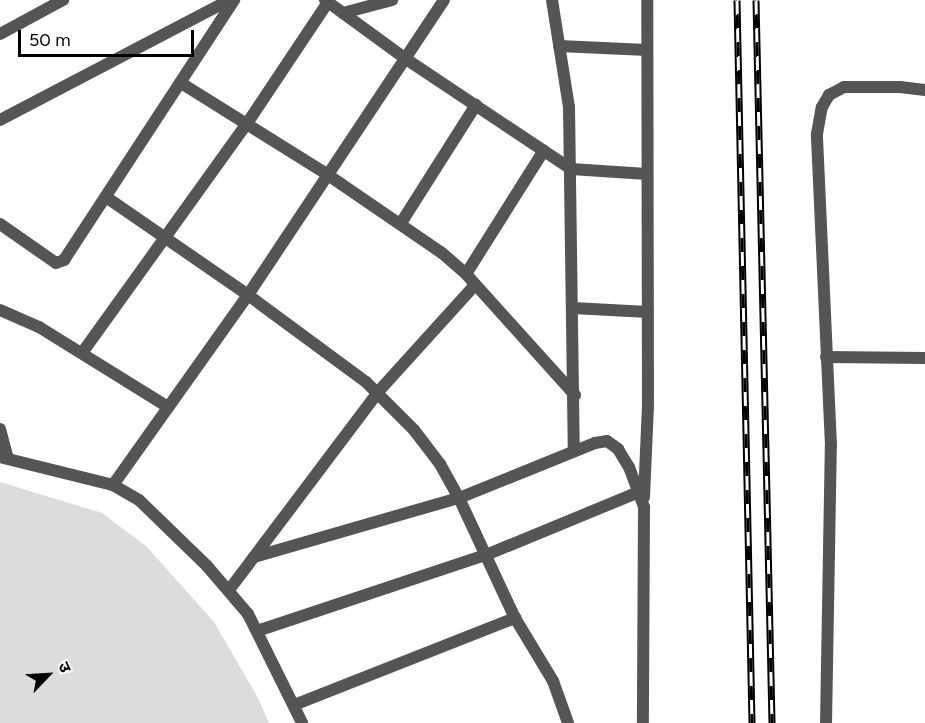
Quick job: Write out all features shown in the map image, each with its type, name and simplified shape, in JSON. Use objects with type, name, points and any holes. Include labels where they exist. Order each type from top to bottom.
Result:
[{"type":"street","points":[[0,34],[63,0]]},
{"type":"street","points":[[0,120],[230,0]]},
{"type":"street","points":[[0,224],[56,263],[64,260],[234,0]]},
{"type":"street","points":[[343,13],[392,0]]},
{"type":"street","points":[[113,485],[248,295],[444,0]]},
{"type":"street","points":[[552,0],[568,107],[575,395],[574,451]]},
{"type":"street","points":[[643,723],[644,507],[648,407],[647,0]]},
{"type":"street","points":[[82,353],[163,237],[246,125],[326,1],[406,59],[571,169],[647,174]]},
{"type":"street","points":[[559,46],[647,50]]},
{"type":"street","points":[[181,83],[401,223],[466,274],[575,395]]},
{"type":"street","points":[[826,723],[831,499],[818,134],[822,107],[829,95],[843,87],[900,87],[925,90]]},
{"type":"street","points":[[401,223],[476,105]]},
{"type":"street","points":[[466,274],[544,150]]},
{"type":"street","points":[[106,197],[248,295],[378,392],[429,448],[459,498],[515,618],[553,681],[568,723]]},
{"type":"street","points":[[229,590],[378,392],[475,285]]},
{"type":"street","points":[[573,308],[648,312]]},
{"type":"street","points":[[0,310],[39,327],[168,407]]},
{"type":"street","points":[[826,357],[925,358]]},
{"type":"street","points":[[0,429],[4,457],[113,485],[139,500],[229,590],[248,614],[302,723]]},
{"type":"street","points":[[254,557],[459,498],[574,451],[607,441],[623,458],[644,507]]},
{"type":"street","points":[[257,631],[486,555],[639,492]]},
{"type":"street","points":[[294,705],[515,618]]},
{"type":"shaded area","points":[[0,482],[102,513],[147,547],[214,622],[258,698],[269,723],[0,723]]},
{"type":"railway","points":[[737,0],[752,723]]},
{"type":"railway","points":[[756,0],[772,723]]}]
